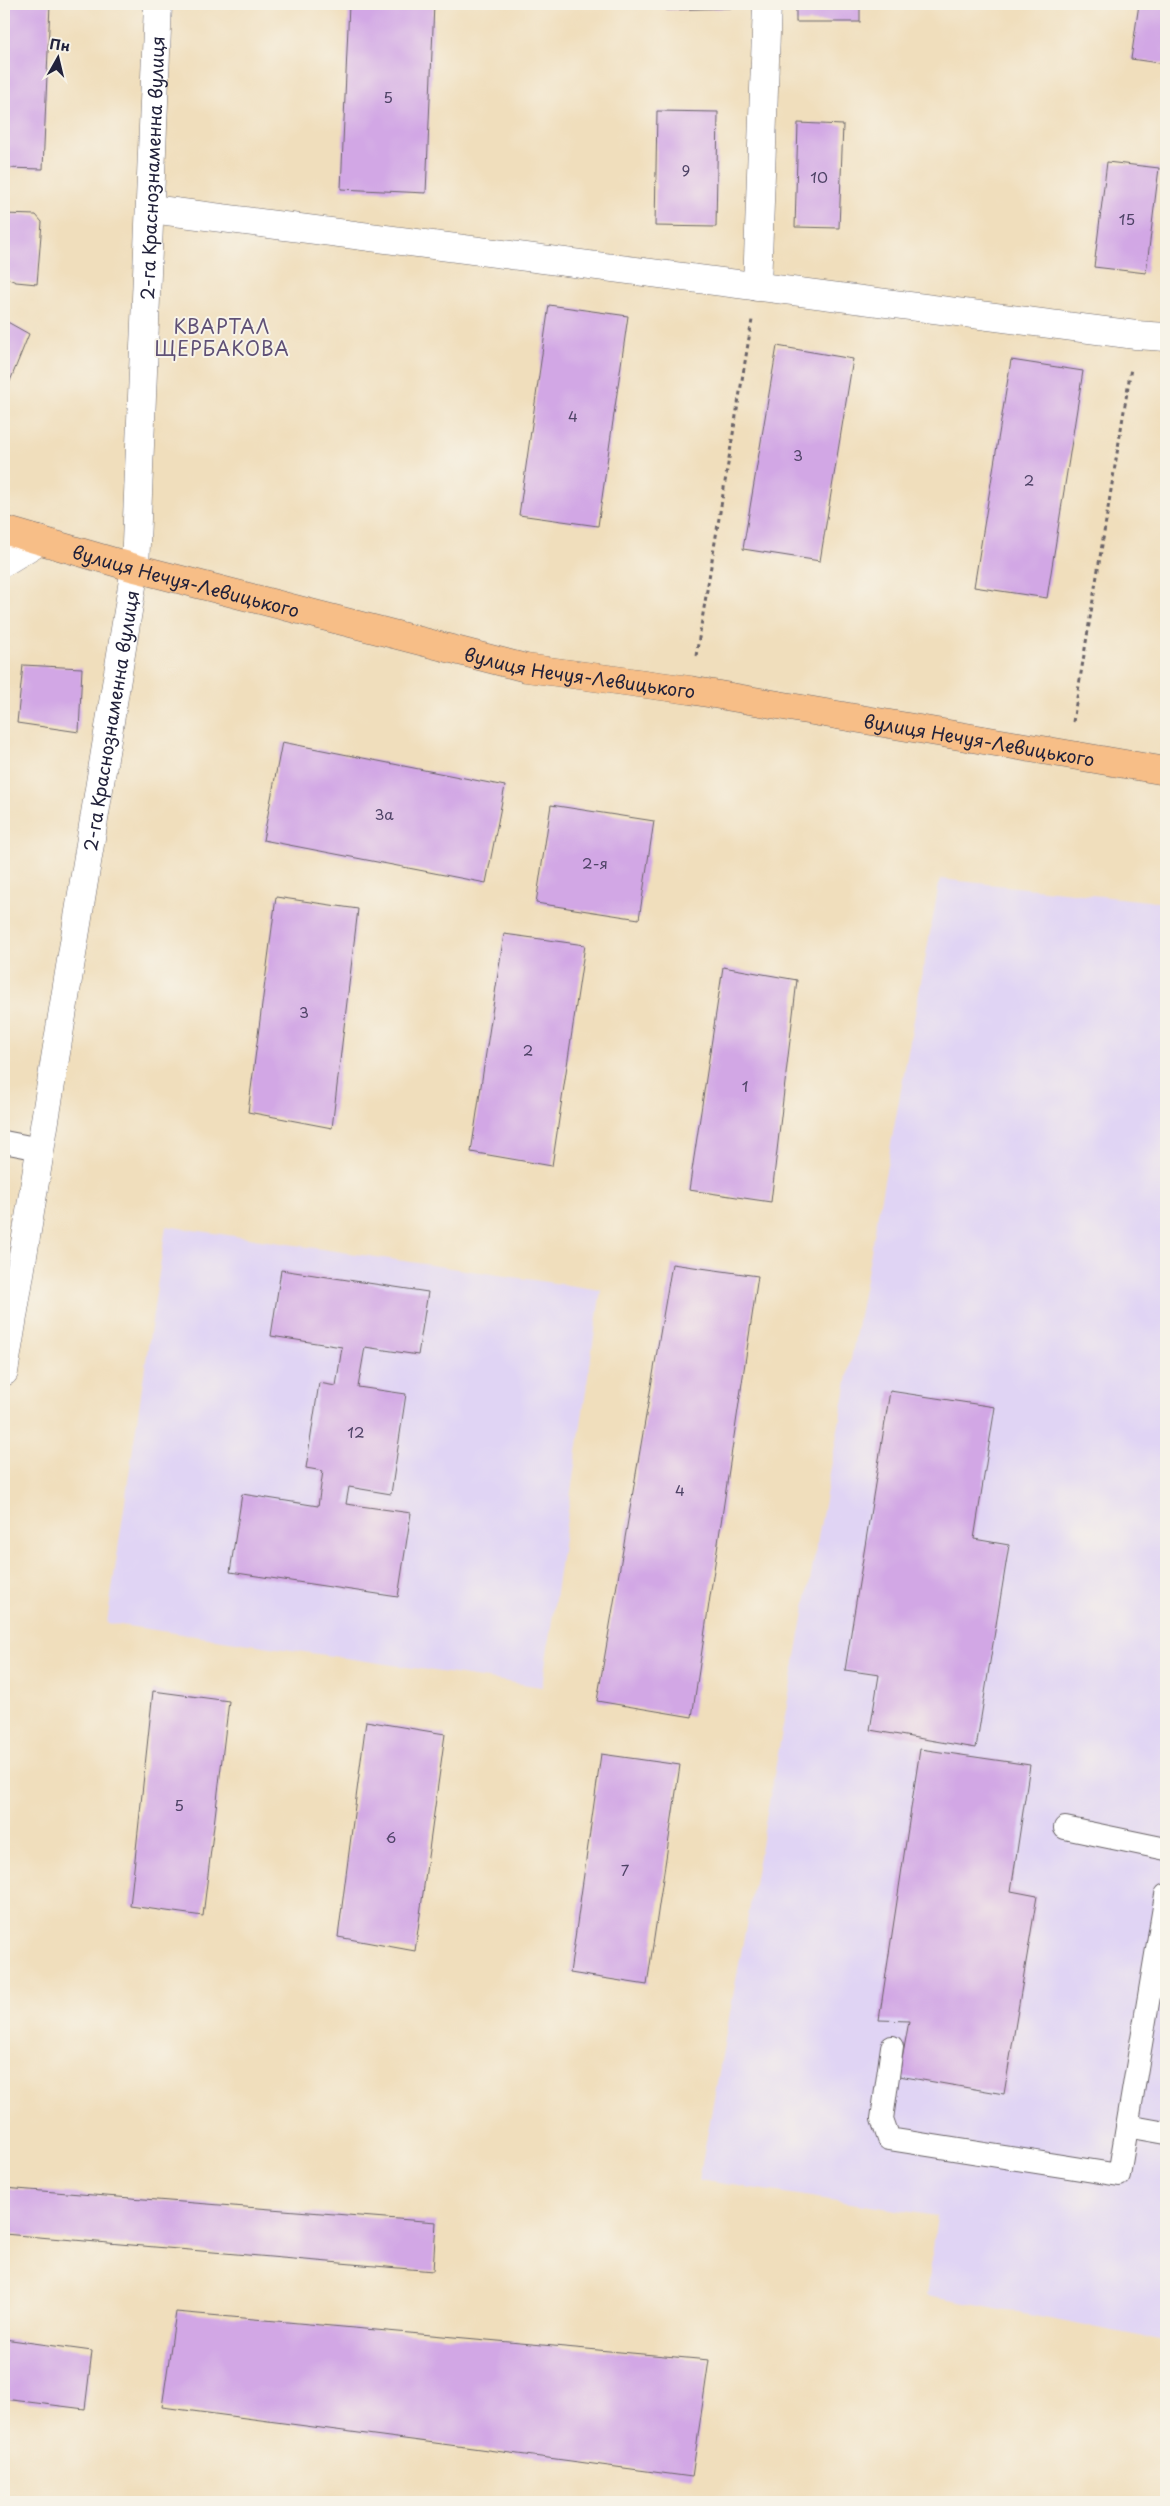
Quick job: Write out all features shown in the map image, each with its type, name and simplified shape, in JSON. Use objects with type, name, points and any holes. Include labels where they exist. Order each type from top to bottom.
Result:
[{"type":"main road","name":"вулиця Нечуя-Левицького","points":[[4,530],[136,568],[526,668],[690,690],[1166,771]]},
{"type":"street","name":"2-га Краснознаменна вулиця","points":[[4,1372],[8,1326],[40,1149],[136,568],[158,4]]},
{"type":"street","points":[[757,287],[767,4]]},
{"type":"street","points":[[151,209],[1136,335],[1166,337]]},
{"type":"street","points":[[4,562],[40,540]]},
{"type":"lane","points":[[4,1142],[40,1149]]},
{"type":"lane","points":[[1065,1828],[1166,1849]]},
{"type":"lane","points":[[892,2047],[882,2119],[889,2139],[1119,2174],[1166,1895]]},
{"type":"lane","points":[[1127,2126],[1166,2133]]},
{"type":"path","points":[[690,690],[757,287]]},
{"type":"path","points":[[1068,755],[1136,335]]},
{"type":"shaded area","points":[[940,879],[1166,903],[1166,2341],[927,2296],[937,2216],[699,2180]]},
{"type":"shaded area","points":[[166,1226],[601,1290],[542,1687],[107,1623]]},
{"type":"building","points":[[4,4],[50,4],[43,169],[4,168]]},
{"type":"building","points":[[349,4],[434,4],[426,193],[341,189]]},
{"type":"building","points":[[666,4],[731,4],[731,8],[666,10]]},
{"type":"building","points":[[796,4],[860,4],[860,22],[796,22]]},
{"type":"building","points":[[1139,4],[1166,4],[1166,64],[1131,59]]},
{"type":"building","points":[[657,111],[718,112],[716,227],[655,226]]},
{"type":"building","points":[[798,123],[843,125],[839,228],[795,227]]},
{"type":"building","points":[[1107,162],[1159,168],[1146,273],[1094,267]]},
{"type":"building","points":[[4,214],[36,215],[42,222],[37,284],[16,282],[4,277]]},
{"type":"building","points":[[549,305],[628,316],[598,526],[519,515]]},
{"type":"building","points":[[4,320],[29,334],[4,396]]},
{"type":"building","points":[[777,346],[853,359],[820,561],[743,549]]},
{"type":"building","points":[[1011,360],[1083,371],[1047,598],[974,587]]},
{"type":"building","points":[[23,665],[82,668],[79,732],[17,723]]},
{"type":"building","points":[[282,742],[505,786],[486,883],[263,840]]},
{"type":"building","points":[[551,805],[654,821],[639,919],[536,903]]},
{"type":"building","points":[[276,897],[358,909],[332,1128],[248,1112]]},
{"type":"building","points":[[504,934],[585,945],[552,1166],[471,1152]]},
{"type":"building","points":[[723,967],[797,980],[771,1202],[689,1190]]},
{"type":"building","points":[[672,1264],[758,1276],[692,1717],[597,1701]]},
{"type":"building","points":[[281,1270],[428,1292],[418,1355],[365,1347],[358,1387],[406,1394],[391,1494],[349,1487],[346,1504],[411,1513],[398,1597],[230,1572],[242,1494],[318,1506],[323,1471],[306,1468],[319,1383],[336,1386],[342,1347],[271,1336]]},
{"type":"building","points":[[890,1391],[995,1407],[974,1539],[1009,1545],[976,1748],[870,1730],[879,1675],[845,1670]]},
{"type":"building","points":[[153,1691],[229,1701],[203,1916],[130,1906]]},
{"type":"building","points":[[366,1721],[445,1734],[415,1951],[338,1937]]},
{"type":"building","points":[[920,1749],[1030,1765],[1011,1891],[1037,1896],[1004,2094],[899,2076],[909,2021],[879,2020]]},
{"type":"building","points":[[601,1754],[680,1765],[647,1985],[570,1973]]},
{"type":"building","points":[[4,2188],[436,2222],[433,2271],[4,2234]]},
{"type":"building","points":[[176,2312],[709,2360],[692,2477],[162,2407]]},
{"type":"building","points":[[4,2339],[92,2351],[85,2409],[4,2399]]},
{"type":"district","name":"КВАРТАЛ ЩЕРБАКОВА","points":[[222,337]]}]
